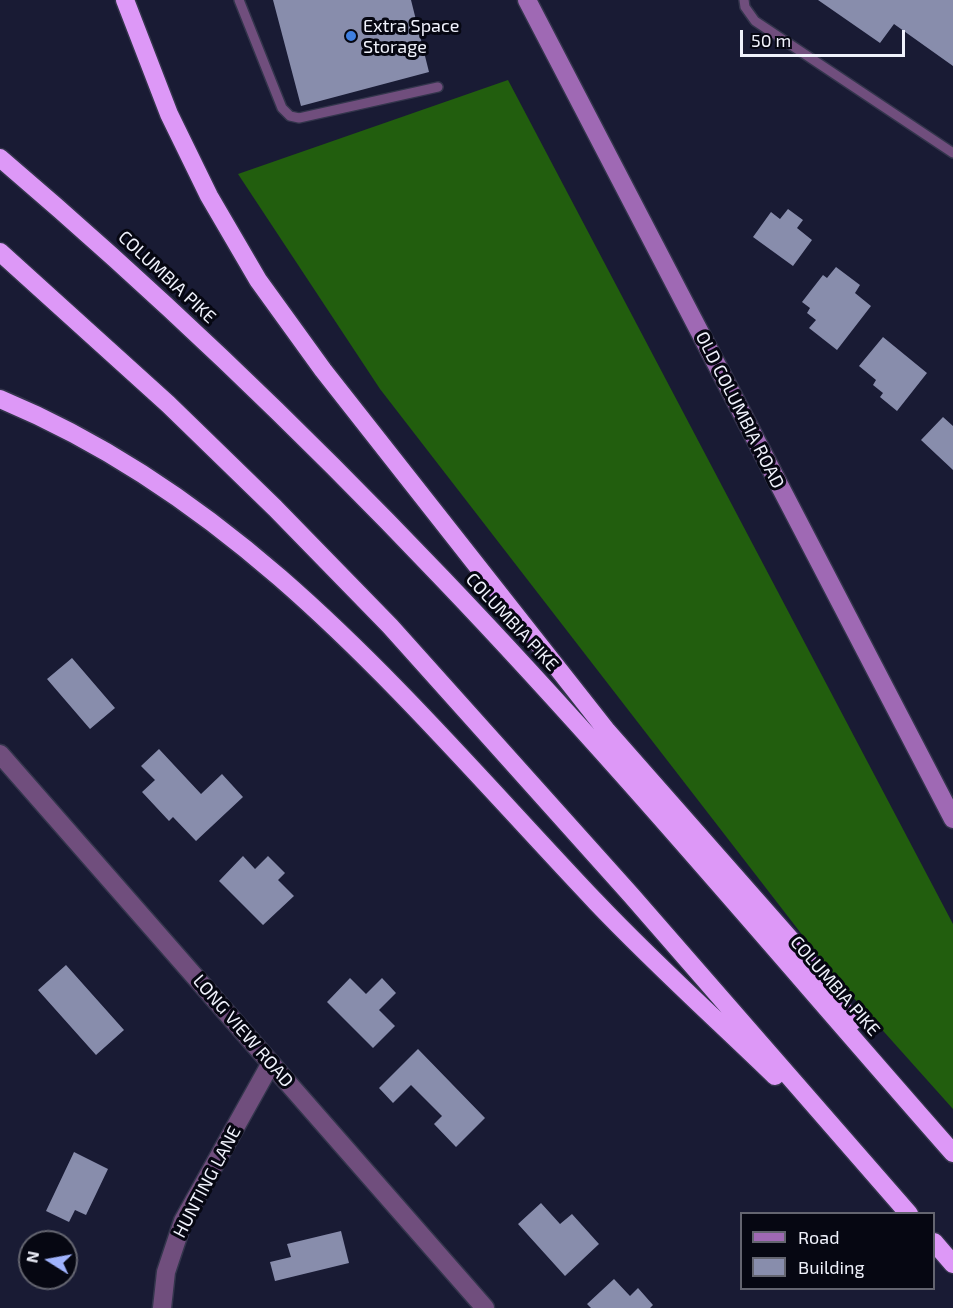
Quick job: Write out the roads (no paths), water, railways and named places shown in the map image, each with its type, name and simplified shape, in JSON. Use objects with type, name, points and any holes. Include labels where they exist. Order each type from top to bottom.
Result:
[{"type":"highway","points":[[125,0],[169,114],[209,196],[258,280],[322,370],[607,731],[798,948],[920,1116]]},
{"type":"highway","name":"COLUMBIA PIKE","points":[[0,158],[85,230],[218,352],[443,579],[548,693],[953,1153]]},
{"type":"highway","points":[[0,252],[168,404],[275,508],[390,626],[631,895],[907,1212]]},
{"type":"highway","points":[[0,399],[82,437],[152,478],[234,538],[288,584],[362,651],[597,903],[869,1168]]},
{"type":"highway","points":[[935,1244],[953,1264]]},
{"type":"street","name":"OLD COLUMBIA ROAD","points":[[527,0],[953,819]]},
{"type":"street","name":"LONG VIEW ROAD","points":[[0,754],[485,1308]]},
{"type":"street","name":"HUNTING LANE","points":[[162,1308],[166,1272],[183,1221],[271,1063]]},
{"type":"lane","points":[[238,0],[282,108],[290,116],[299,118],[438,87]]},
{"type":"lane","points":[[744,0],[754,21],[953,153]]},
{"type":"place","name":"Extra Space Storage","points":[[351,36]]}]
